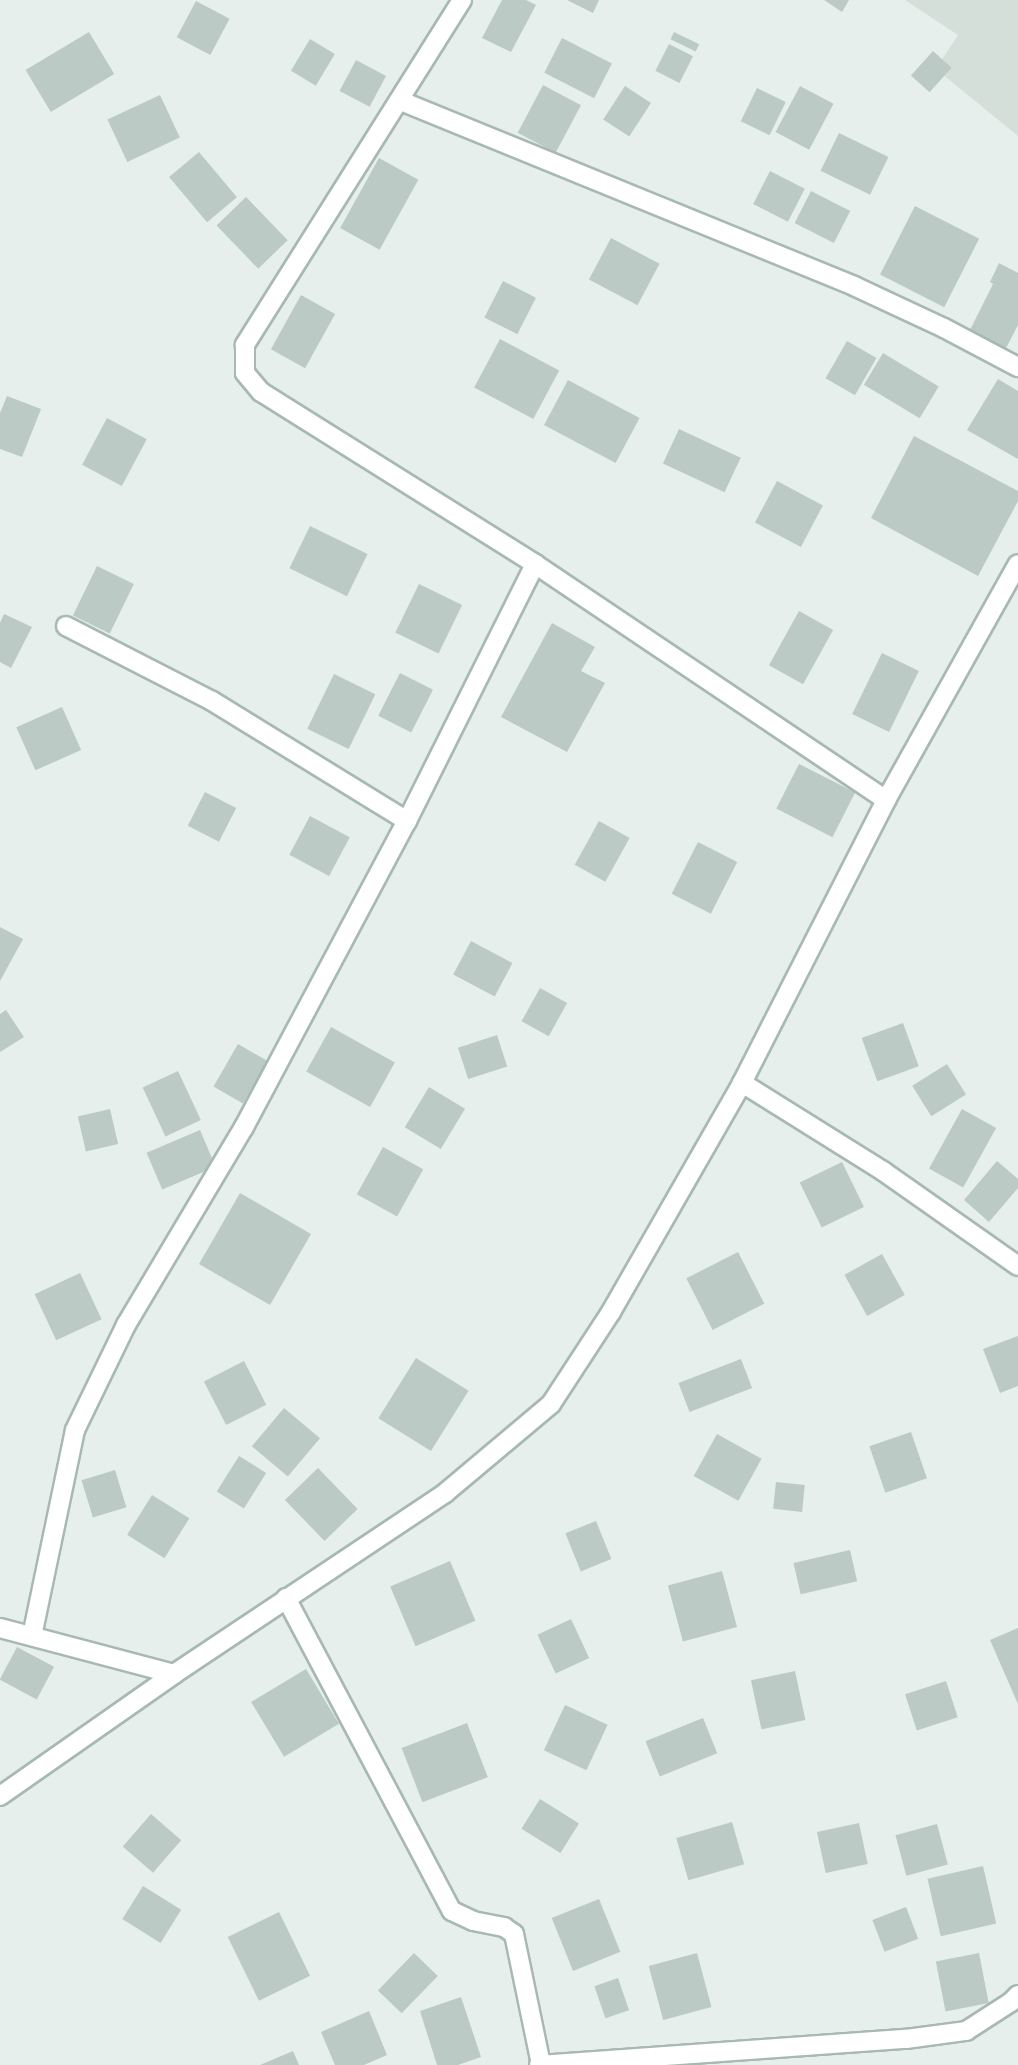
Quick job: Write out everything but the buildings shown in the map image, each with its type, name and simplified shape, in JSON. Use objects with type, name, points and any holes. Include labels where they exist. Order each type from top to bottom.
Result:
[{"type":"street","points":[[462,0],[401,101],[246,345],[245,372],[261,392],[536,564],[885,800]]},
{"type":"street","points":[[401,101],[854,286],[944,328],[1018,367]]},
{"type":"street","points":[[32,1636],[75,1430],[126,1325],[244,1127],[407,821],[536,564]]},
{"type":"street","points":[[0,1796],[174,1674],[445,1493],[550,1404],[611,1312],[742,1083],[885,800],[1018,564]]},
{"type":"street","points":[[66,626],[212,701],[407,821]]},
{"type":"street","points":[[742,1083],[883,1171],[1018,1266]]},
{"type":"street","points":[[286,1598],[452,1911],[473,1922],[504,1927],[514,1934],[540,2065],[906,2039],[966,2031],[1018,1995]]},
{"type":"street","points":[[0,1628],[174,1674]]},
{"type":"shaded area","points":[[905,0],[1018,0],[1018,136],[936,69],[958,35]]}]
